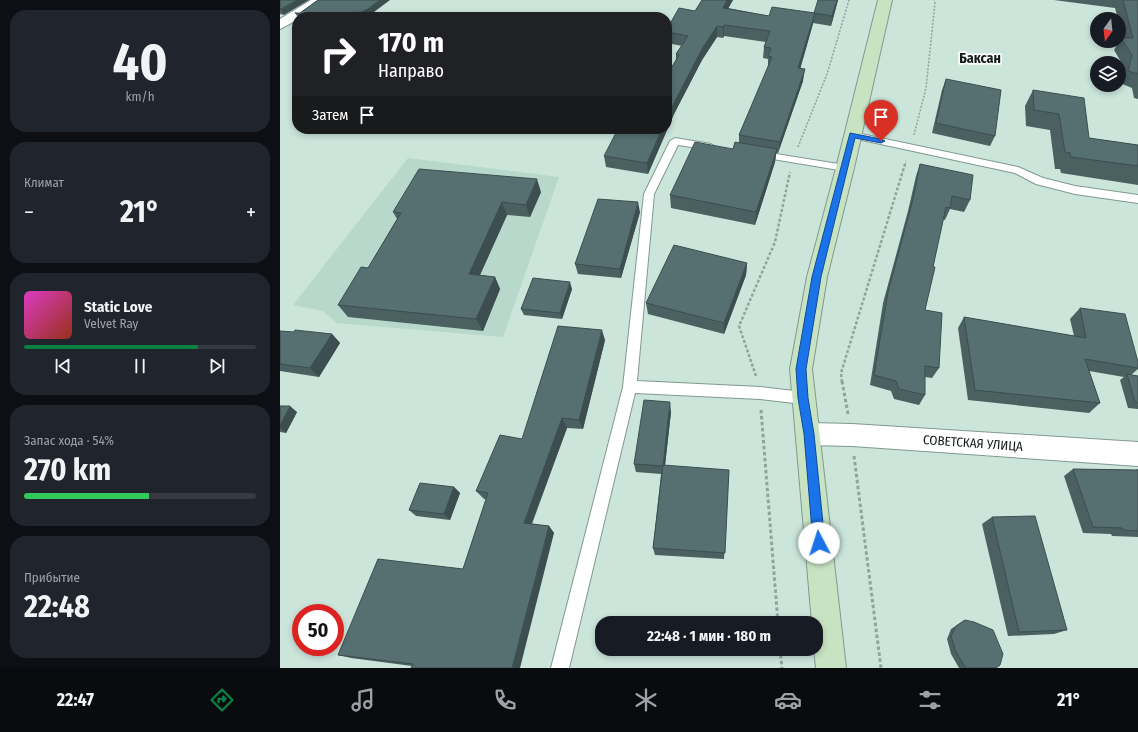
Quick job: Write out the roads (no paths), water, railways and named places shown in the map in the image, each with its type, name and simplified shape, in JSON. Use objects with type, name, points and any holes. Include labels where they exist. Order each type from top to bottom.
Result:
[{"type":"main road","points":[[831,668],[809,434],[803,398],[801,369],[816,277],[845,168],[885,0]]},
{"type":"street","points":[[300,12],[320,0]]},
{"type":"street","points":[[280,24],[292,17]]},
{"type":"street","points":[[280,24],[292,27]]},
{"type":"street","name":"СОВЕТСКАЯ УЛИЦА","points":[[809,434],[852,435],[1138,454]]},
{"type":"lane","points":[[852,135],[1018,170],[1040,181],[1075,190],[1138,199]]},
{"type":"lane","points":[[560,668],[630,387],[649,194],[674,141],[722,149]]},
{"type":"lane","points":[[746,152],[845,168]]},
{"type":"lane","points":[[630,387],[760,393],[803,398]]},
{"type":"district","name":"Баксан","points":[[980,58]]}]
